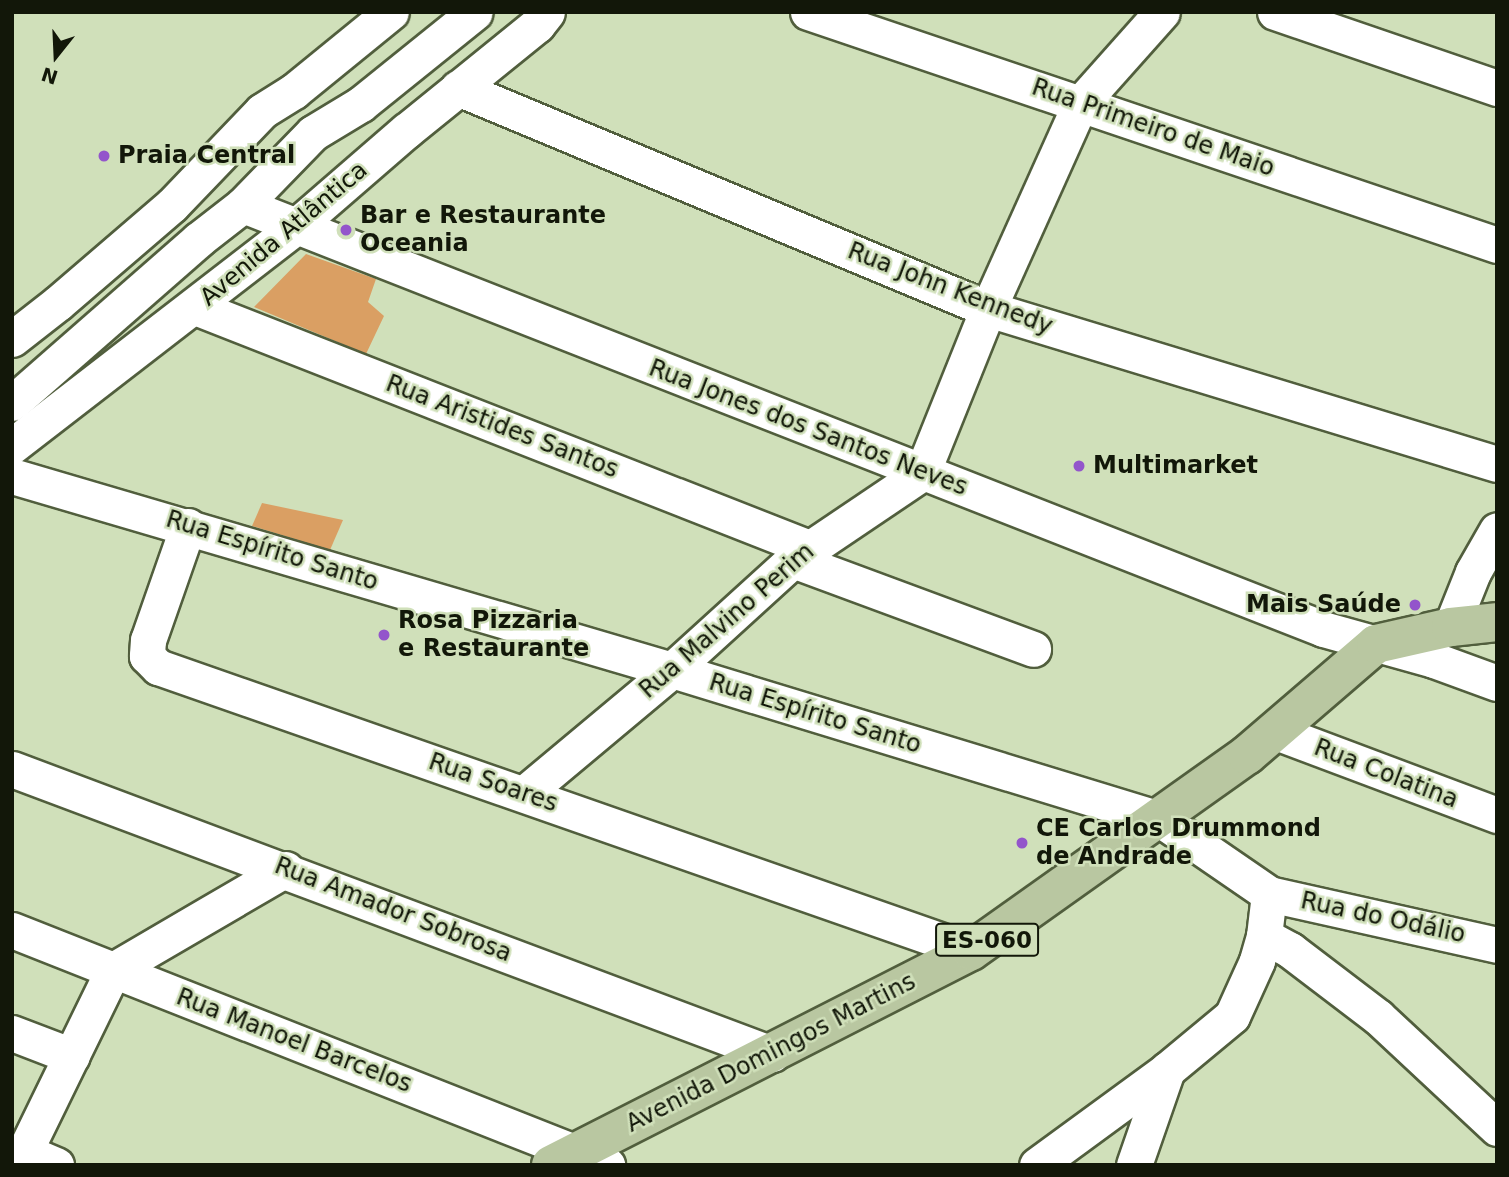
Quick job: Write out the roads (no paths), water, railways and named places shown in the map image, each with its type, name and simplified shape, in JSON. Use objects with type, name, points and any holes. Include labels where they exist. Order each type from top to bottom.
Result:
[{"type":"main road","name":"ES-060","points":[[1451,627],[1497,622]]},
{"type":"main road","name":"Avenida Domingos Martins","points":[[578,1160],[772,1054],[971,951],[1160,820],[1276,732],[1376,644],[1451,627]]},
{"type":"street","points":[[12,339],[172,205],[262,111],[293,91],[391,12]]},
{"type":"street","name":"Avenida Atlântica","points":[[12,403],[198,240],[243,205],[313,133],[361,104],[475,12]]},
{"type":"street","name":"Avenida Atlântica","points":[[12,446],[295,227],[458,88],[537,25],[547,12]]},
{"type":"street","name":"Rua Primeiro de Maio","points":[[808,12],[1497,246]]},
{"type":"street","points":[[1275,12],[1497,88]]},
{"type":"street","points":[[922,473],[988,309],[1080,104],[1161,13]]},
{"type":"street","name":"Rua John Kennedy","points":[[458,88],[988,309],[1497,464]]},
{"type":"street","name":"Rua Jones dos Santos Neves","points":[[243,205],[1323,629],[1497,683]]},
{"type":"street","name":"Rua Aristides Santos","points":[[195,307],[1033,649]]},
{"type":"street","name":"Rua Malvino Perim","points":[[526,793],[672,670],[801,554],[922,473]]},
{"type":"street","name":"Rua Espírito Santo","points":[[12,476],[672,670],[1160,820],[1269,894]]},
{"type":"street","name":"Rua Soares","points":[[188,526],[148,640],[147,656],[151,662],[188,680],[526,793],[971,951]]},
{"type":"street","points":[[1451,627],[1473,572],[1497,530]]},
{"type":"street","name":"Rua Colatina","points":[[1276,732],[1497,815]]},
{"type":"street","name":"Rua Amador Sobrosa","points":[[12,769],[286,869],[772,1054]]},
{"type":"street","points":[[56,1165],[20,1158],[113,970],[286,869]]},
{"type":"street","points":[[1037,1165],[1167,1070],[1232,1016],[1251,979],[1264,936],[1269,894]]},
{"type":"street","name":"Rua do Odálio","points":[[1269,894],[1497,945]]},
{"type":"street","name":"Rua Manoel Barcelos","points":[[12,930],[578,1160]]},
{"type":"street","points":[[1264,936],[1290,950],[1378,1017],[1497,1128]]},
{"type":"street","points":[[12,1033],[72,1056]]},
{"type":"street","points":[[1134,1165],[1167,1070]]},
{"type":"place","name":"Praia Central","points":[[104,156]]},
{"type":"place","name":"Bar e Restaurante Oceania","points":[[346,230]]},
{"type":"place","name":"Multimarket","points":[[1079,466]]},
{"type":"place","name":"Mais Saúde","points":[[1415,605]]},
{"type":"place","name":"Rosa Pizzaria e Restaurante","points":[[384,635]]},
{"type":"place","name":"CE Carlos Drummond de Andrade","points":[[1022,843]]}]
